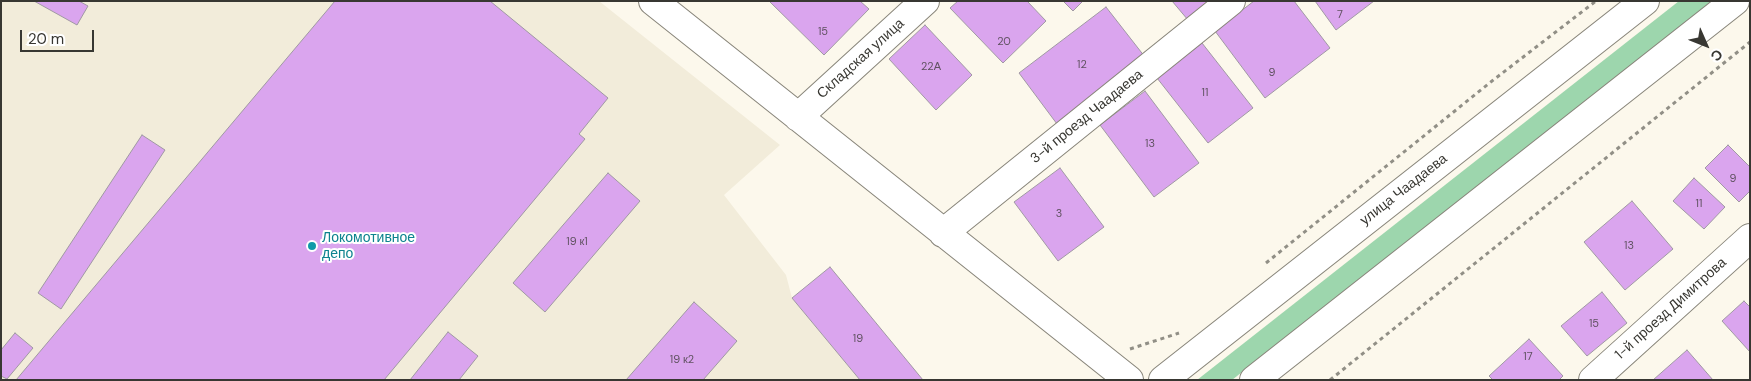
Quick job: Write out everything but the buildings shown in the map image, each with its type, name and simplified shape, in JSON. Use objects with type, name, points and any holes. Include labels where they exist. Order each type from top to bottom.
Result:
[{"type":"street","points":[[653,1],[1129,380]]},
{"type":"street","name":"Складская улица","points":[[798,117],[925,1]]},
{"type":"street","name":"3-й проезд Чаадаева","points":[[943,233],[1231,1]]},
{"type":"street","name":"улица Чаадаева","points":[[1163,380],[1645,1]]},
{"type":"street","points":[[1254,380],[1735,1]]},
{"type":"street","name":"1-й проезд Димитрова","points":[[1593,380],[1750,238]]},
{"type":"path","points":[[1263,266],[1492,81],[1596,1]]},
{"type":"path","points":[[1330,380],[1750,42]]},
{"type":"path","points":[[1102,359],[1179,333],[1186,327]]},
{"type":"shaded area","points":[[1,1],[599,1],[780,145],[724,195],[786,275],[792,298],[860,380],[1,380]]},
{"type":"green space","points":[[1679,1],[1712,1],[1232,380],[1197,380]]},
{"type":"place","name":"Локомотивное депо","points":[[312,246]]}]
